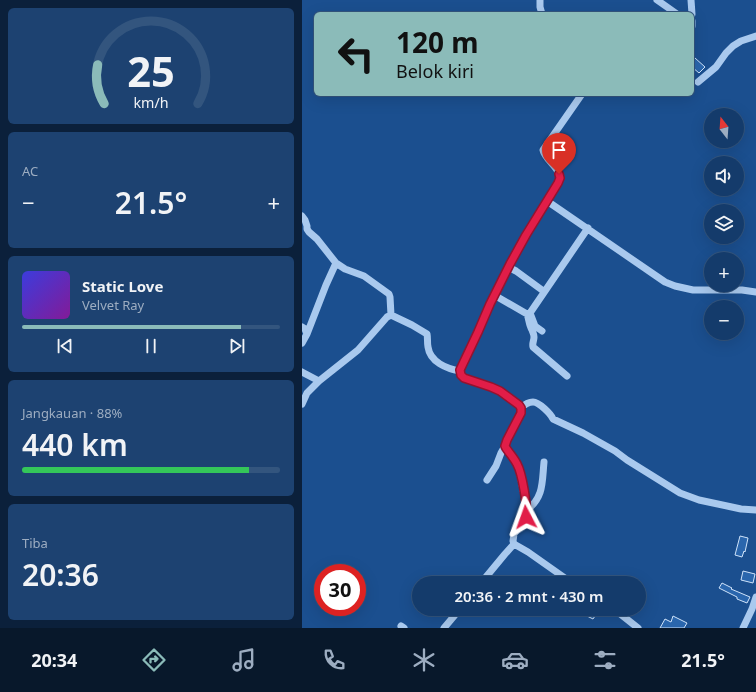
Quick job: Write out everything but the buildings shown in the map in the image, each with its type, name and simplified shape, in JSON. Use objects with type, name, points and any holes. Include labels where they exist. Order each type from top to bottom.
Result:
[{"type":"street","points":[[540,0],[541,12]]},
{"type":"street","points":[[657,0],[674,12]]},
{"type":"street","points":[[691,0],[692,12]]},
{"type":"street","points":[[698,82],[716,67],[733,46],[741,41],[756,36]]},
{"type":"street","points":[[487,480],[496,466],[521,413],[521,408],[517,402],[500,391],[464,378],[460,371],[461,366],[494,295],[511,269],[526,235],[558,183],[560,178],[558,172],[543,153],[543,150],[581,96]]},
{"type":"street","points":[[547,201],[665,282],[693,290],[742,290],[756,292]]},
{"type":"street","points":[[302,216],[309,232],[317,238],[336,263],[345,269],[364,276],[389,294],[391,315]]},
{"type":"street","points":[[542,331],[536,326],[530,313],[588,228]]},
{"type":"street","points":[[302,343],[336,263]]},
{"type":"street","points":[[511,269],[542,290]]},
{"type":"street","points":[[494,295],[526,314],[534,334],[532,344],[533,347],[567,376]]},
{"type":"street","points":[[391,315],[427,334],[430,355],[439,363],[452,370],[460,371]]},
{"type":"street","points":[[302,404],[307,393],[318,381],[358,350],[387,317],[391,315]]},
{"type":"street","points":[[302,327],[305,329],[307,334]]},
{"type":"street","points":[[302,372],[318,381]]},
{"type":"street","points":[[521,408],[530,402],[537,403],[552,416],[552,420],[583,433],[615,451],[680,493],[699,500],[741,509],[756,510]]},
{"type":"street","points":[[505,446],[519,468],[527,510],[525,519],[514,534],[514,544]]},
{"type":"street","points":[[527,510],[534,505],[541,490],[544,462]]},
{"type":"street","points":[[487,576],[514,544]]},
{"type":"street","points":[[514,544],[562,576]]},
{"type":"street","points":[[743,628],[756,597]]},
{"type":"street","points":[[444,628],[454,616]]},
{"type":"street","points":[[623,616],[638,628]]},
{"type":"route","points":[[526,517],[527,510],[521,472],[518,464],[505,446],[521,413],[521,408],[517,402],[500,391],[464,378],[461,375],[460,370],[510,264],[558,183],[560,178],[559,174]]}]
